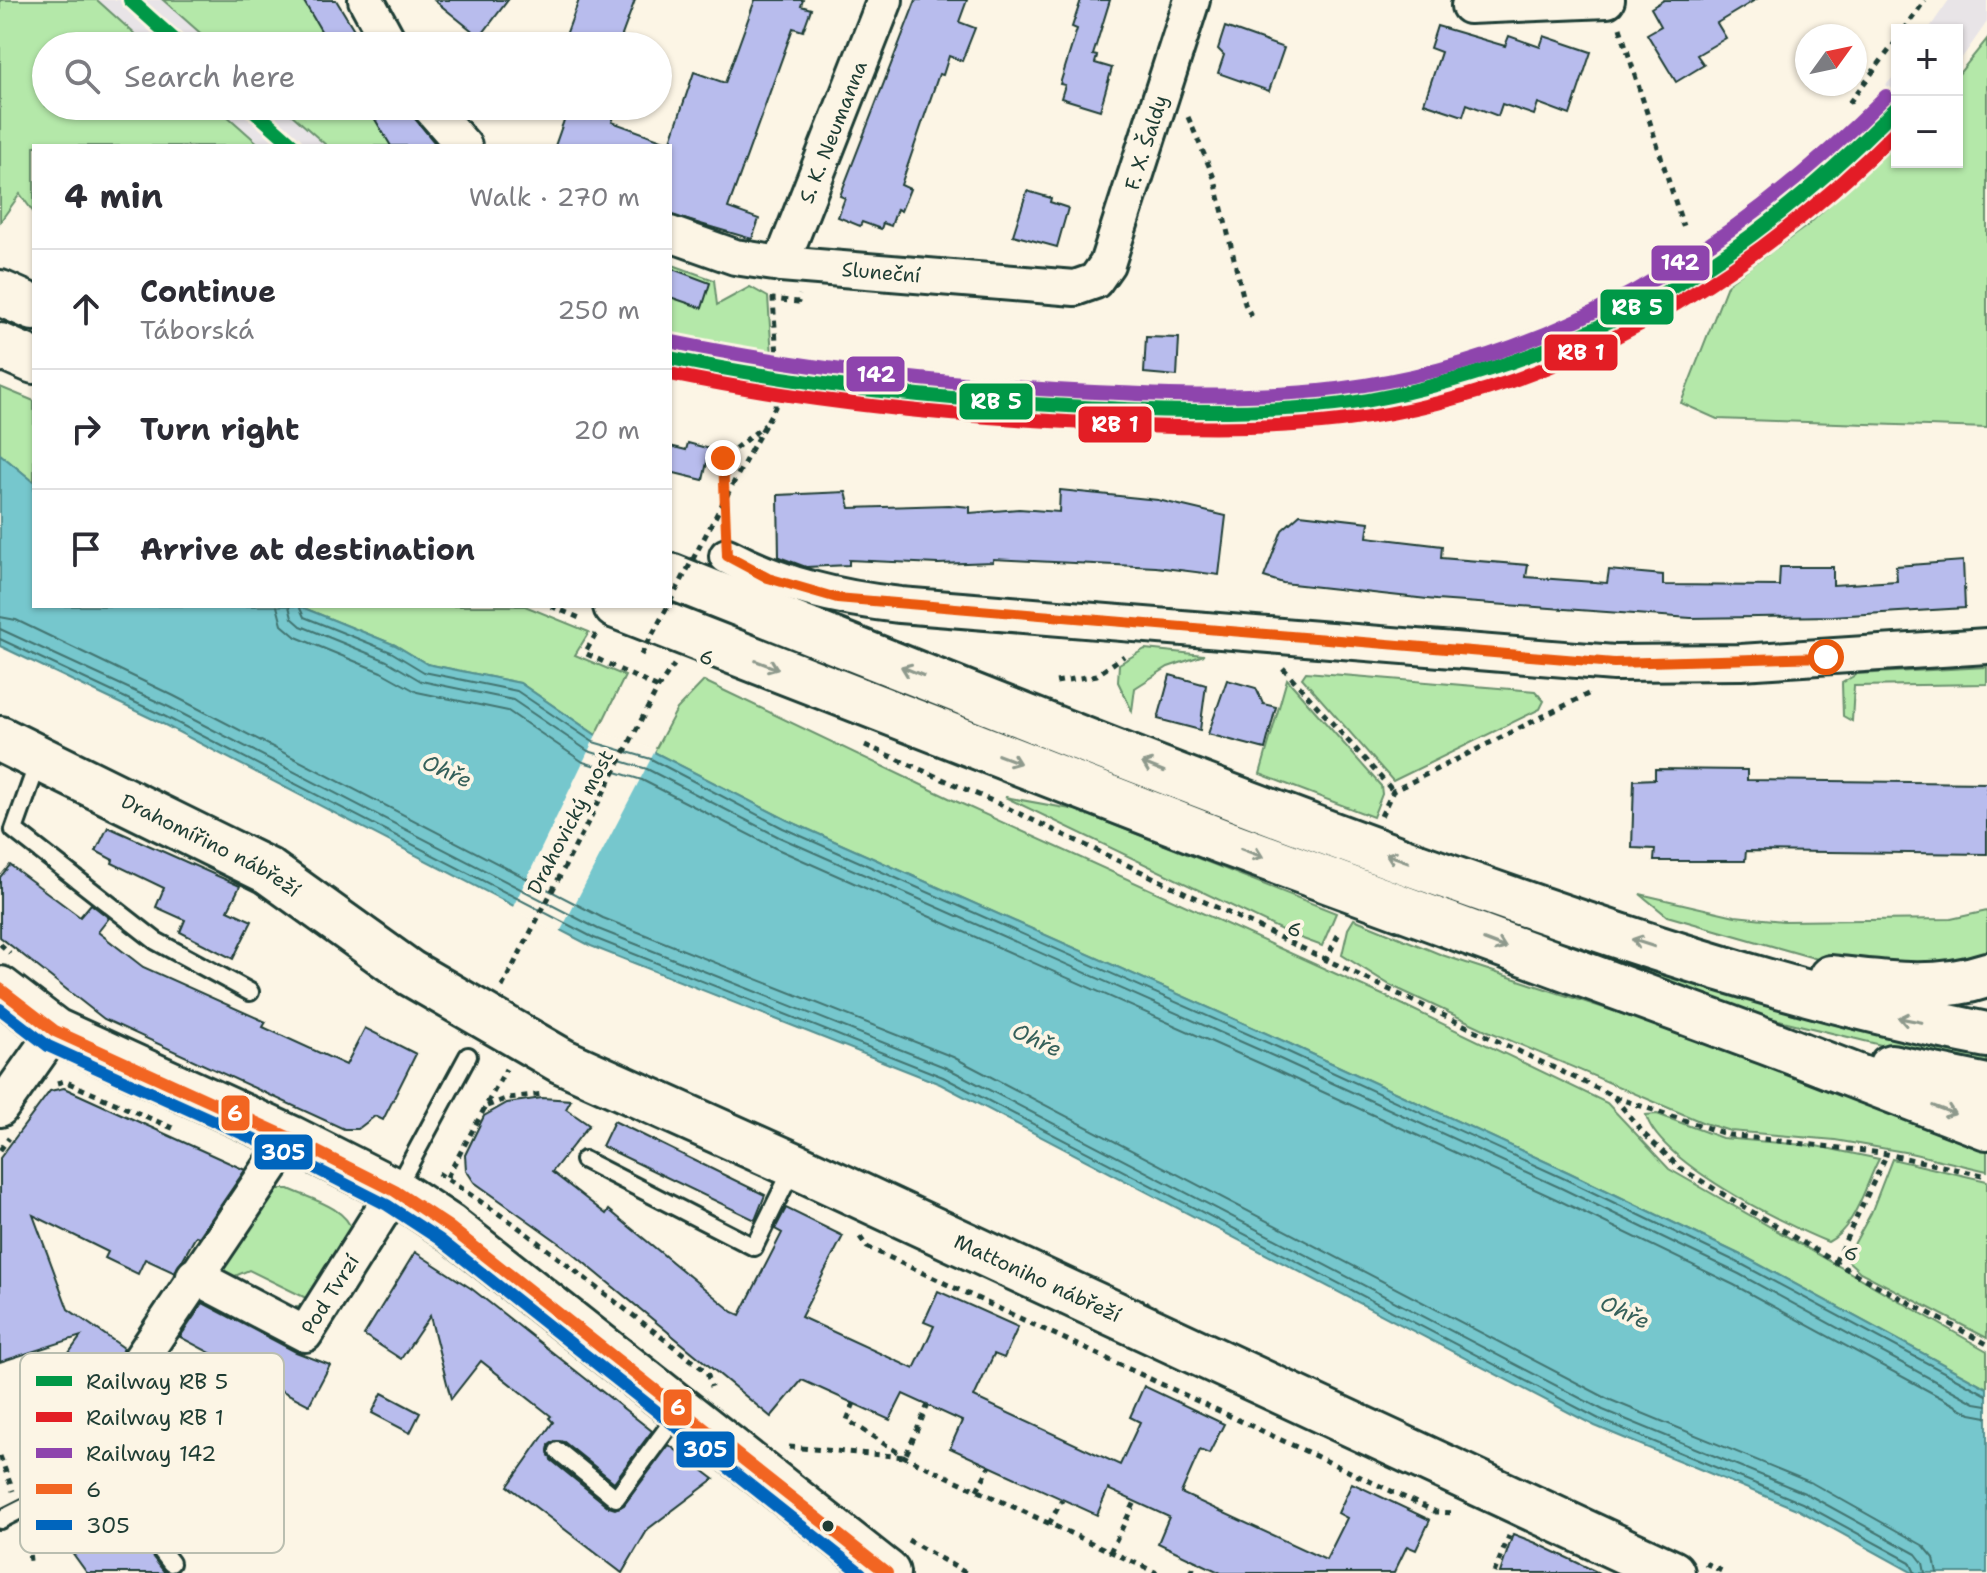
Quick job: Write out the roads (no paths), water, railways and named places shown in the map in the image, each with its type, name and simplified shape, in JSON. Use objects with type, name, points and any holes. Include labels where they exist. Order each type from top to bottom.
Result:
[{"type":"main road","points":[[0,293],[32,307]]},
{"type":"main road","points":[[0,346],[32,360]]},
{"type":"main road","points":[[672,577],[1235,800],[1550,914],[1885,1016],[1987,1035]]},
{"type":"main road","name":"6","points":[[612,627],[1221,841],[1767,1042],[1987,1127]]},
{"type":"main road","name":"Drahomířino nábřeží","points":[[0,739],[268,871],[410,973]]},
{"type":"main road","points":[[1717,966],[1920,986],[1960,984],[1987,975]]},
{"type":"main road","name":"Mattoniho nábřeží","points":[[410,973],[562,1061],[794,1165],[1672,1573]]},
{"type":"main road","points":[[0,989],[55,1031],[290,1138],[395,1191],[448,1226],[887,1573]]},
{"type":"main road","points":[[1767,1042],[1987,1087]]},
{"type":"street","points":[[366,0],[383,32]]},
{"type":"street","name":"S. K. Neumanna","points":[[795,266],[885,0]]},
{"type":"street","name":"F. X. Šaldy","points":[[1095,281],[1107,264],[1192,0]]},
{"type":"street","points":[[1469,6],[1612,10]]},
{"type":"street","points":[[441,120],[462,144]]},
{"type":"street","name":"Sluneční","points":[[672,235],[735,257],[795,266],[1075,288],[1095,281]]},
{"type":"street","points":[[727,556],[768,578],[837,598],[1614,663],[1741,662],[1987,646]]},
{"type":"street","points":[[0,1109],[55,1031]]},
{"type":"street","points":[[144,1353],[290,1138]]},
{"type":"street","name":"Pod Tvrzí","points":[[194,1276],[305,1334],[395,1191]]},
{"type":"lane","points":[[40,758],[14,830],[156,941],[250,992]]},
{"type":"lane","points":[[395,1191],[468,1056]]},
{"type":"lane","points":[[584,1160],[754,1247],[794,1165]]},
{"type":"lane","points":[[558,1451],[616,1498],[682,1409]]},
{"type":"lane","points":[[0,1520],[20,1510]]},
{"type":"lane","points":[[163,1553],[171,1563]]},
{"type":"water","name":"Ohře","points":[[0,454],[32,480],[32,608],[304,608],[395,645],[427,664],[520,683],[596,735],[654,752],[787,820],[1288,1043],[1568,1172],[1747,1258],[1987,1388],[1987,1573],[1913,1573],[1799,1510],[1595,1426],[940,1084],[591,946],[161,723],[0,646]]},
{"type":"rail line","name":"142","points":[[673,342],[864,373],[1008,387],[1126,394],[1196,396],[1302,392],[1417,375],[1493,353],[1566,325],[1636,290],[1703,249],[1767,203],[1886,96]]}]
